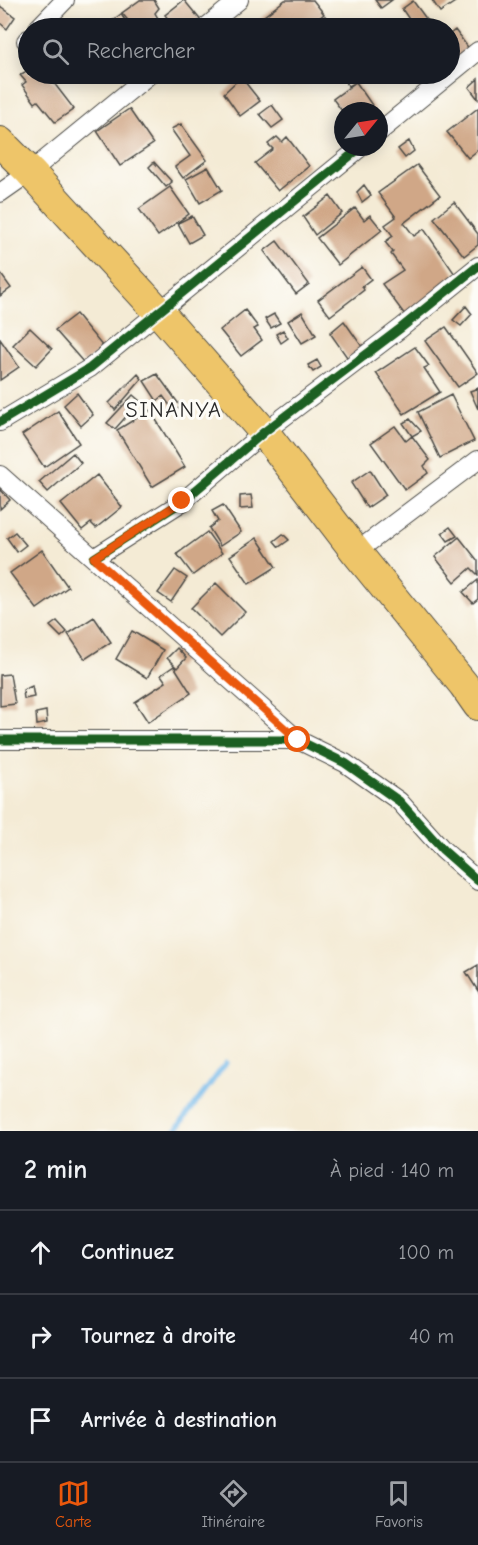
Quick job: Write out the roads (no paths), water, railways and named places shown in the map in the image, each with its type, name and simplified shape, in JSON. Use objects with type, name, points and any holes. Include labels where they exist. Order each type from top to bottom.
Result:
[{"type":"highway","points":[[0,142],[159,312],[264,432],[356,552],[473,689]]},
{"type":"street","points":[[48,18],[64,0]]},
{"type":"street","points":[[217,18],[239,0]]},
{"type":"street","points":[[460,66],[478,51]]},
{"type":"street","points":[[0,193],[30,172],[138,84]]},
{"type":"street","points":[[388,125],[438,84]]},
{"type":"street","points":[[0,422],[90,368],[350,156]]},
{"type":"street","points":[[94,558],[182,501],[264,432],[478,266]]},
{"type":"street","points":[[356,552],[478,460]]},
{"type":"street","points":[[0,475],[298,740],[345,763],[399,801],[443,850],[478,881]]},
{"type":"street","points":[[0,740],[298,740]]},
{"type":"waterway","points":[[175,1131],[226,1063]]},
{"type":"district","name":"SINANYA","points":[[174,410]]}]
